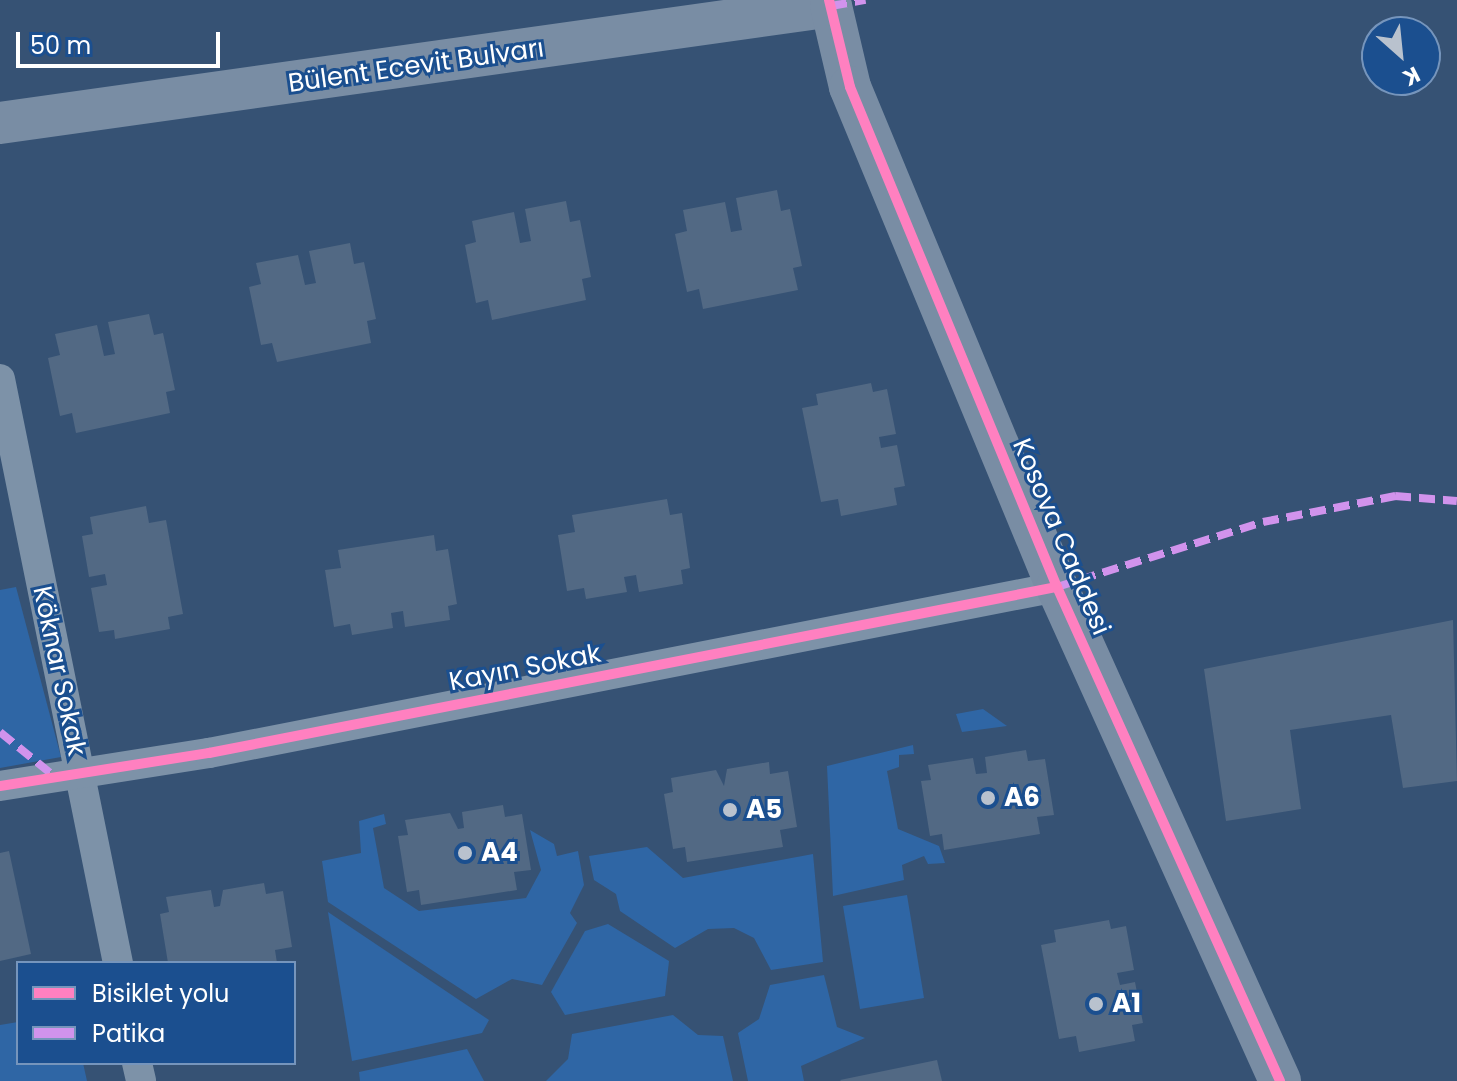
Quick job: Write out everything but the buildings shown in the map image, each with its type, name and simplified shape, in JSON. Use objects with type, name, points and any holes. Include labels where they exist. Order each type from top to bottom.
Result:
[{"type":"street","name":"Bülent Ecevit Bulvarı","points":[[0,123],[830,3]]},
{"type":"street","name":"Kosova Caddesi","points":[[830,3],[850,87],[1057,587],[1280,1081]]},
{"type":"street","name":"Köknar Sokak","points":[[0,379],[118,961]]},
{"type":"street","name":"Kayın Sokak","points":[[0,786],[1057,587]]},
{"type":"shaded area","points":[[16,587],[61,757],[0,768],[0,590]]},
{"type":"shaded area","points":[[983,709],[1007,726],[962,732],[956,714]]},
{"type":"shaded area","points":[[913,745],[914,754],[899,755],[899,767],[887,771],[898,829],[939,846],[945,863],[928,864],[924,856],[902,865],[904,880],[833,896],[827,766]]},
{"type":"shaded area","points":[[384,814],[386,824],[373,828],[384,888],[419,911],[526,898],[541,870],[530,830],[554,844],[557,856],[578,851],[584,885],[570,913],[577,923],[542,985],[512,979],[476,999],[328,902],[322,861],[361,853],[359,821]]},
{"type":"shaded area","points":[[647,847],[683,878],[813,854],[823,962],[771,970],[754,938],[734,928],[708,929],[675,948],[620,911],[616,894],[594,880],[589,856]]},
{"type":"shaded area","points":[[907,895],[924,998],[860,1009],[843,906]]},
{"type":"shaded area","points":[[328,912],[489,1020],[482,1033],[352,1061]]},
{"type":"shaded area","points":[[608,924],[669,961],[665,996],[565,1015],[551,992],[585,931]]},
{"type":"shaded area","points":[[824,975],[837,1027],[865,1038],[801,1066],[804,1081],[748,1081],[738,1033],[759,1019],[770,985]]},
{"type":"shaded area","points":[[673,1015],[698,1035],[723,1036],[733,1081],[546,1081],[568,1059],[572,1034]]},
{"type":"shaded area","points":[[16,1022],[16,1065],[83,1065],[87,1081],[0,1081],[0,1025]]},
{"type":"shaded area","points":[[467,1049],[484,1081],[360,1081],[359,1072]]},
{"type":"marked path","points":[[831,6],[865,0]]},
{"type":"marked path","points":[[1057,587],[1263,522],[1395,496],[1457,501]]},
{"type":"marked path","points":[[0,732],[54,776]]},
{"type":"cycle path","points":[[829,0],[850,87],[1057,587],[1280,1081]]},
{"type":"cycle path","points":[[0,786],[209,753],[1057,587]]},
{"type":"place","name":"A6","points":[[988,798]]},
{"type":"place","name":"A5","points":[[730,810]]},
{"type":"place","name":"A4","points":[[465,853]]},
{"type":"place","name":"A1","points":[[1096,1004]]}]
